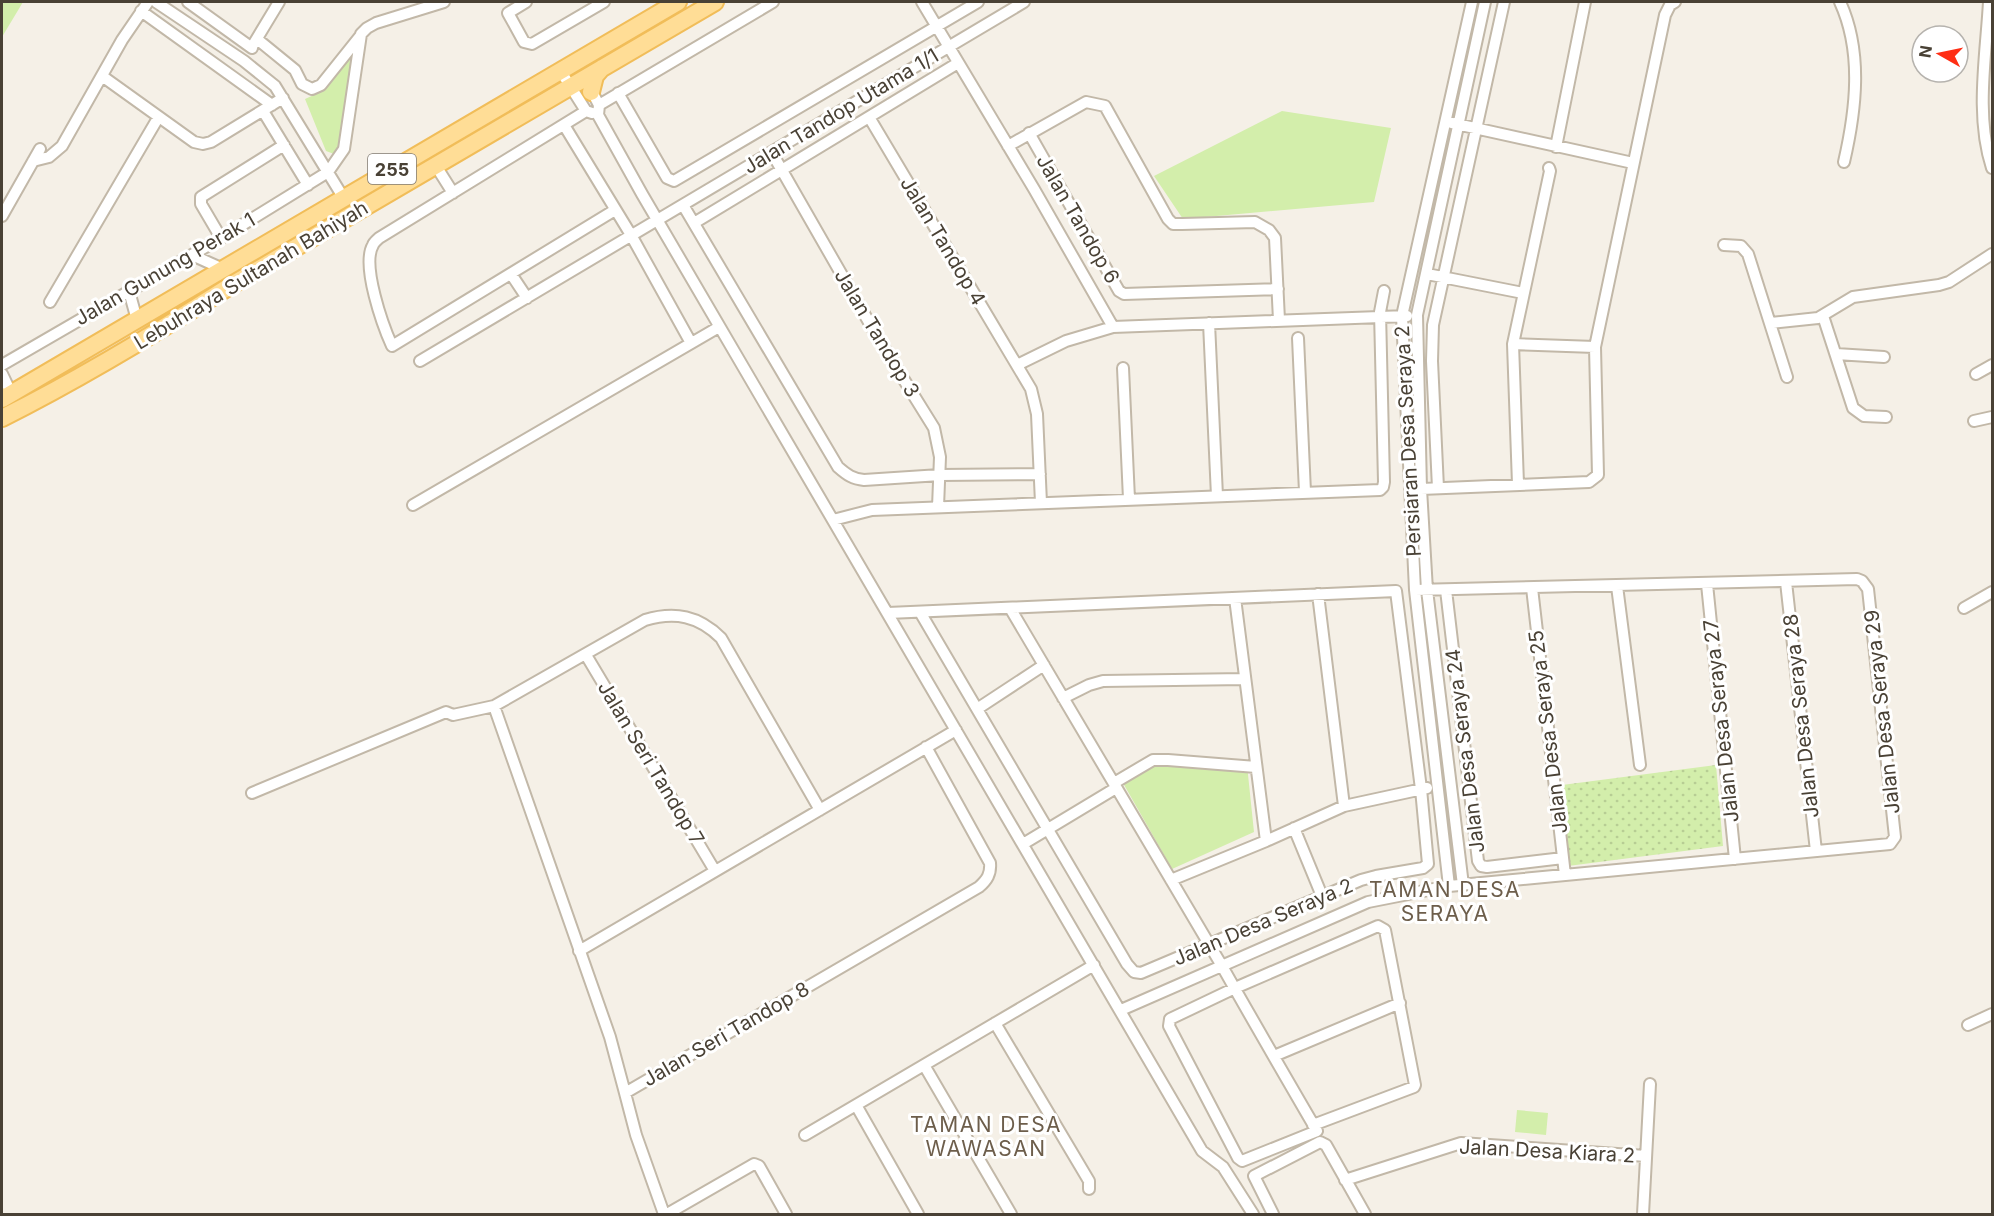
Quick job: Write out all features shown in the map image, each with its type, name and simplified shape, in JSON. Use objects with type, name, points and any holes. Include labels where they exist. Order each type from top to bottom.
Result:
[{"type":"main road","name":"Lebuhraya Sultanah Bahiyah","points":[[7,397],[343,197],[678,2]]},
{"type":"main road","name":"Lebuhraya Sultanah Bahiyah","points":[[2,418],[51,392],[436,166],[583,98],[603,68],[715,2]]},
{"type":"main road","points":[[187,290],[197,307]]},
{"type":"main road","points":[[168,302],[178,318]]},
{"type":"street","points":[[156,2],[176,13],[275,86],[343,197]]},
{"type":"street","points":[[176,13],[183,2]]},
{"type":"street","points":[[189,2],[295,70],[302,84],[308,88],[318,88],[321,85],[367,28],[376,23],[444,2]]},
{"type":"street","points":[[244,61],[279,2]]},
{"type":"street","points":[[526,2],[508,13],[524,42],[528,43],[537,42],[597,3]]},
{"type":"street","points":[[615,210],[392,346],[374,293],[370,261],[373,245],[379,238],[564,125],[583,98],[618,93],[773,2]]},
{"type":"street","points":[[922,2],[1113,327]]},
{"type":"street","points":[[618,93],[667,178],[674,181],[978,2]]},
{"type":"street","name":"Jalan Tandop Utama 1/1","points":[[420,361],[1024,2]]},
{"type":"street","name":"Persiaran Desa Seraya 2","points":[[1449,886],[1415,590],[1402,316],[1472,2]]},
{"type":"street","name":"Persiaran Desa Seraya 2","points":[[1463,885],[1427,590],[1421,489],[1417,315],[1485,2]]},
{"type":"street","points":[[1438,488],[1431,344],[1475,128],[1504,2]]},
{"type":"street","points":[[1556,147],[1585,2]]},
{"type":"street","points":[[1421,489],[1589,482],[1598,475],[1595,347],[1665,15],[1670,5],[1675,2]]},
{"type":"street","points":[[1840,2],[1852,47],[1855,71],[1854,115],[1844,162]]},
{"type":"street","points":[[1989,2],[1984,135],[1992,168]]},
{"type":"street","points":[[33,161],[49,157],[62,146],[145,6],[268,108],[284,146],[308,185]]},
{"type":"street","points":[[328,172],[344,149],[361,34]]},
{"type":"street","points":[[694,223],[958,63]]},
{"type":"street","points":[[567,66],[583,98]]},
{"type":"street","points":[[567,66],[583,98],[657,220],[1202,1151],[1222,1167],[1253,1215]]},
{"type":"street","points":[[102,76],[158,118],[194,142],[203,144],[211,142],[283,98]]},
{"type":"street","points":[[1008,146],[1086,102],[1105,106],[1168,219],[1173,224],[1256,222],[1269,230],[1275,238],[1280,320]]},
{"type":"street","name":"Jalan Tandop 4","points":[[869,117],[1031,389],[1035,401],[1041,503]]},
{"type":"street","points":[[50,302],[158,118]]},
{"type":"street","points":[[1446,122],[1633,163]]},
{"type":"street","points":[[564,125],[631,235],[692,343]]},
{"type":"street","name":"Jalan Tandop 6","points":[[1029,133],[1119,291],[1129,296],[1278,289]]},
{"type":"street","points":[[221,238],[201,204],[201,197],[284,146]]},
{"type":"street","points":[[2,216],[40,149]]},
{"type":"street","name":"Jalan Tandop 3","points":[[772,153],[878,338],[934,428],[940,457],[938,507]]},
{"type":"street","points":[[436,166],[453,193]]},
{"type":"street","points":[[1518,484],[1514,344],[1550,171],[1548,168]]},
{"type":"street","name":"Jalan Gunung Perak 1","points":[[2,365],[221,238],[328,172]]},
{"type":"street","points":[[683,205],[838,467],[854,479],[864,480],[940,475],[1040,474]]},
{"type":"street","points":[[1724,245],[1735,245],[1745,249],[1787,377]]},
{"type":"street","points":[[1771,323],[1810,320],[1823,316],[1840,303],[1853,297],[1930,287],[1949,282],[1992,254]]},
{"type":"street","points":[[192,255],[223,268]]},
{"type":"street","points":[[511,274],[527,298]]},
{"type":"street","points":[[1427,274],[1523,293]]},
{"type":"street","points":[[129,291],[137,320]]},
{"type":"street","points":[[1100,302],[1119,291]]},
{"type":"street","points":[[833,520],[872,510],[1380,490],[1383,487],[1380,316],[1384,291]]},
{"type":"street","points":[[1017,365],[1066,342],[1113,327],[1417,315]]},
{"type":"street","points":[[1823,316],[1853,408],[1864,416],[1886,417]]},
{"type":"street","points":[[1209,323],[1217,496]]},
{"type":"street","points":[[412,505],[719,327]]},
{"type":"street","points":[[1298,338],[1305,492]]},
{"type":"street","points":[[1514,344],[1595,347]]},
{"type":"street","points":[[1836,354],[1884,357]]},
{"type":"street","points":[[1976,374],[1992,365]]},
{"type":"street","points":[[1123,368],[1129,499]]},
{"type":"street","points":[[2,374],[7,397]]},
{"type":"street","points":[[1974,421],[1992,417]]},
{"type":"street","name":"Jalan Desa Seraya 29","points":[[1786,582],[1857,579],[1862,581],[1868,589],[1895,837],[1890,844],[1816,851]]},
{"type":"street","points":[[1415,590],[1786,582]]},
{"type":"street","name":"Jalan Desa Seraya 28","points":[[1786,582],[1816,851]]},
{"type":"street","name":"Jalan Desa Seraya 27","points":[[1707,584],[1735,858]]},
{"type":"street","points":[[1617,586],[1640,765]]},
{"type":"street","name":"Jalan Desa Seraya 25","points":[[1532,588],[1565,875]]},
{"type":"street","name":"Jalan Desa Seraya 24","points":[[1446,590],[1478,861],[1481,866],[1486,867],[1563,858]]},
{"type":"street","points":[[888,613],[1396,591],[1421,789]]},
{"type":"street","points":[[1964,608],[1992,592]]},
{"type":"street","points":[[1318,594],[1344,806]]},
{"type":"street","points":[[1235,598],[1266,841]]},
{"type":"street","points":[[1010,608],[1171,879],[1222,966],[1234,988],[1274,1056],[1313,1125],[1317,1131],[1246,1161],[1238,1158],[1168,1022],[1234,988],[1380,926],[1384,930],[1416,1080],[1414,1087],[1313,1125]]},
{"type":"street","points":[[920,612],[1047,830]]},
{"type":"street","points":[[252,793],[446,712],[453,715],[494,706],[645,620],[658,616],[692,618],[700,621],[721,638],[820,810]]},
{"type":"street","name":"Jalan Seri Tandop 7","points":[[586,655],[716,871]]},
{"type":"street","points":[[977,709],[1044,665]]},
{"type":"street","points":[[1063,698],[1089,684],[1103,681],[1245,679]]},
{"type":"street","name":"Jalan Seri Tandop 8","points":[[494,706],[610,1037],[625,1093],[979,887],[987,880],[990,863],[926,747]]},
{"type":"street","points":[[579,951],[956,730]]},
{"type":"street","points":[[1023,844],[1153,760],[1256,767]]},
{"type":"street","points":[[1171,879],[1266,841],[1344,806],[1437,787]]},
{"type":"street","name":"Jalan Desa Seraya 2","points":[[1047,830],[1127,964],[1134,972],[1141,973],[1322,896],[1376,876],[1423,868],[1428,864],[1421,789]]},
{"type":"street","points":[[1294,828],[1322,896]]},
{"type":"street","points":[[1121,1010],[1368,902],[1449,886],[1816,851]]},
{"type":"street","points":[[805,1135],[1094,965]]},
{"type":"street","points":[[1274,1056],[1400,1003]]},
{"type":"street","points":[[1968,1025],[1992,1014]]},
{"type":"street","points":[[995,1023],[1089,1180],[1089,1189]]},
{"type":"street","points":[[924,1065],[1011,1215]]},
{"type":"street","points":[[1643,1215],[1650,1084]]},
{"type":"street","points":[[625,1093],[636,1135],[666,1215],[754,1164],[759,1166],[786,1215]]},
{"type":"street","points":[[856,1105],[918,1215]]},
{"type":"street","points":[[1273,1215],[1254,1176],[1320,1142],[1326,1145],[1365,1215]]},
{"type":"street","name":"Jalan Desa Kiara 2","points":[[1345,1180],[1461,1143],[1646,1156]]},
{"type":"green space","points":[[2,2],[23,2],[2,37]]},
{"type":"green space","points":[[353,55],[341,148],[334,154],[326,151],[305,99],[325,90]]},
{"type":"green space","points":[[1282,111],[1391,128],[1374,202],[1183,219],[1154,176]]},
{"type":"green space","points":[[1155,764],[1247,765],[1254,832],[1172,869],[1123,783]]},
{"type":"green space","points":[[1716,765],[1723,846],[1568,866],[1562,785]]},
{"type":"green space","points":[[1517,1110],[1548,1113],[1546,1135],[1515,1132]]},
{"type":"district","name":"TAMAN DESA SERAYA","points":[[1445,901]]},
{"type":"district","name":"TAMAN DESA WAWASAN","points":[[986,1136]]}]
